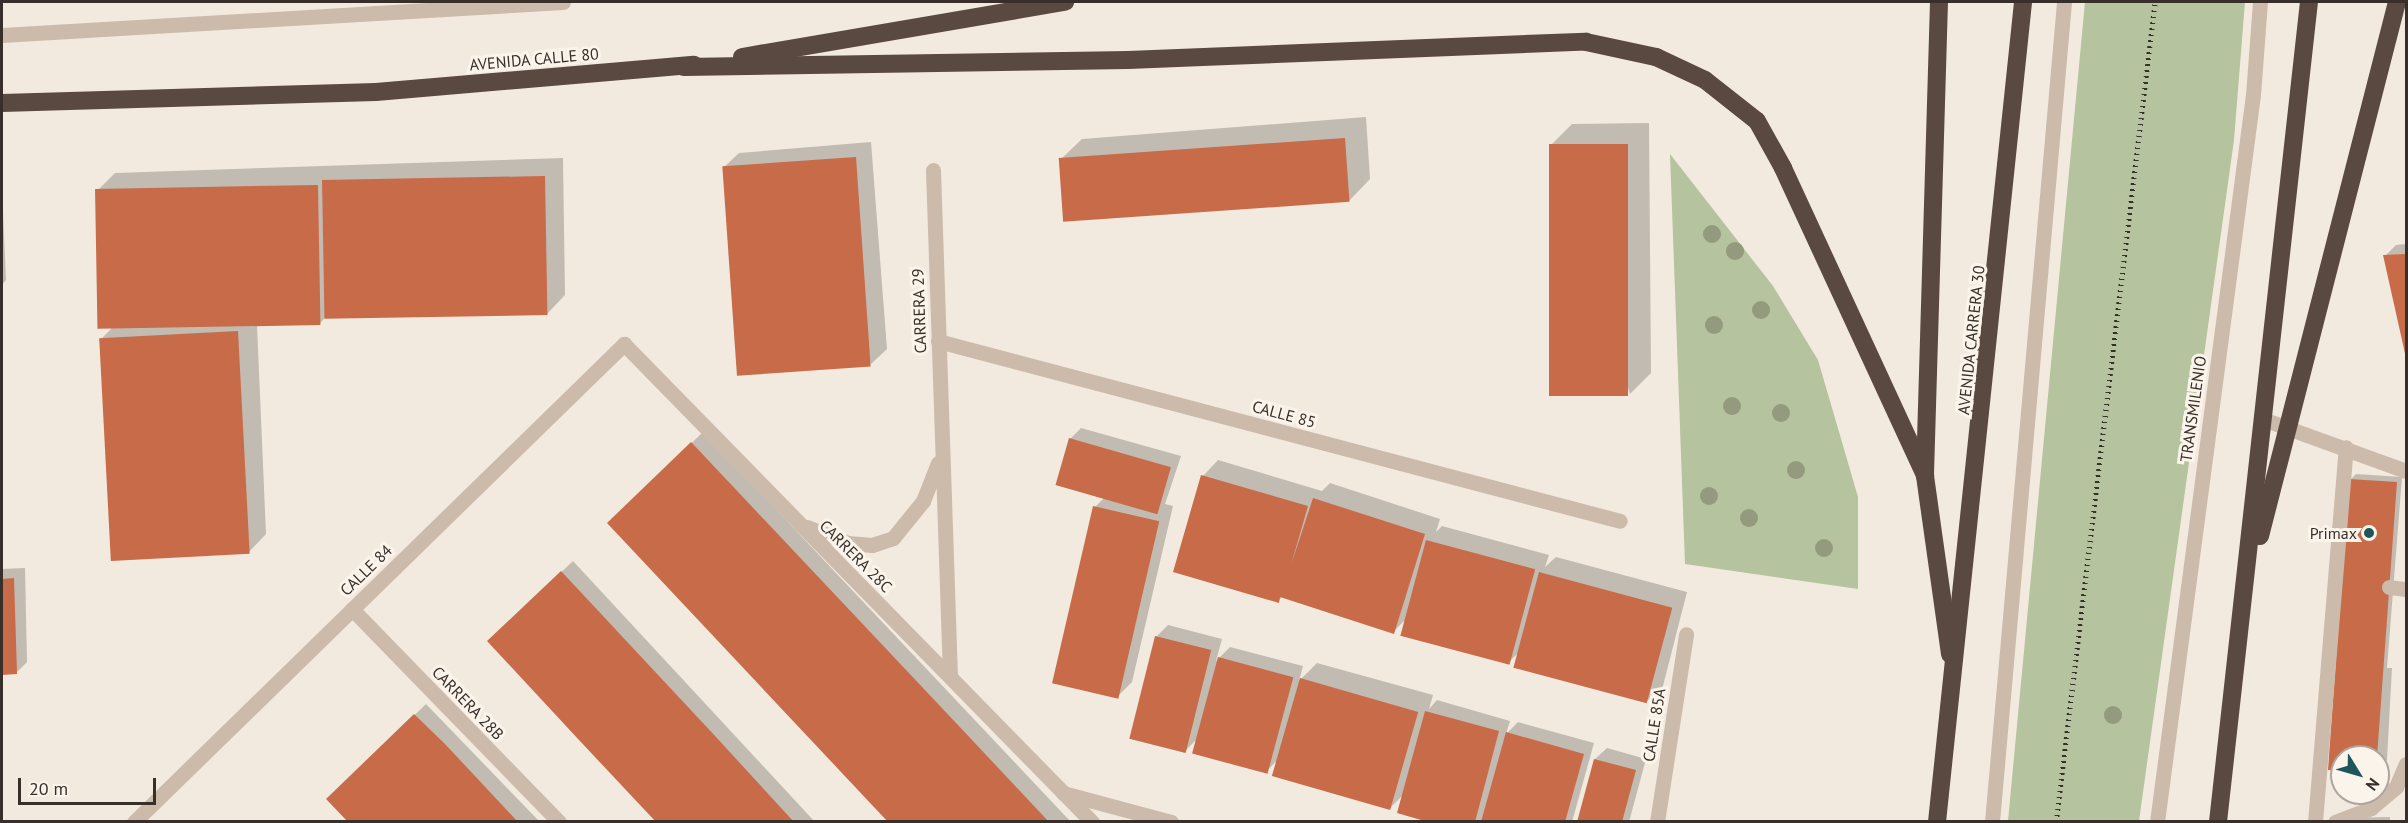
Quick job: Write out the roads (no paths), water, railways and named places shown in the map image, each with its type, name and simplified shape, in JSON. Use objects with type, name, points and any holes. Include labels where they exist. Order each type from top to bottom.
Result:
[{"type":"highway","name":"AVENIDA CALLE 80","points":[[2,103],[376,92],[684,67],[1065,2]]},
{"type":"highway","name":"AVENIDA CARRERA 30","points":[[1939,2],[1925,476],[1954,682]]},
{"type":"highway","name":"AVENIDA CARRERA 30","points":[[1937,822],[1954,682],[2023,2]]},
{"type":"highway","points":[[2218,822],[2309,2]]},
{"type":"highway","points":[[2240,617],[2286,426],[2397,2]]},
{"type":"highway","points":[[684,67],[1128,60],[1586,42],[1656,57],[1705,80],[1757,122],[1783,168],[1925,476]]},
{"type":"street","points":[[2,35],[310,21],[563,2]]},
{"type":"street","points":[[1992,822],[2064,2]]},
{"type":"street","name":"TRANSMILENIO","points":[[2157,822],[2253,95],[2260,2]]},
{"type":"street","name":"CARRERA 29","points":[[933,170],[950,676]]},
{"type":"street","name":"CALLE 85","points":[[938,341],[1620,521]]},
{"type":"street","name":"CARRERA 28C","points":[[624,344],[1092,822]]},
{"type":"street","name":"CALLE 84","points":[[134,822],[624,344]]},
{"type":"street","points":[[2263,419],[2346,447],[2406,471]]},
{"type":"street","points":[[2315,822],[2337,584],[2346,447]]},
{"type":"street","name":"CARRERA 29","points":[[799,524],[848,543],[872,545],[893,538],[923,501],[942,451]]},
{"type":"street","points":[[2389,587],[2406,589]]},
{"type":"street","name":"CARRERA 28B","points":[[352,609],[559,822]]},
{"type":"street","name":"CALLE 85A","points":[[1657,822],[1686,634]]},
{"type":"street","points":[[2335,822],[2372,808],[2396,787],[2406,764]]},
{"type":"street","points":[[1064,793],[1171,822]]},
{"type":"railway","points":[[2056,822],[2155,2]]},
{"type":"place","name":"Primax","points":[[2369,533]]}]
